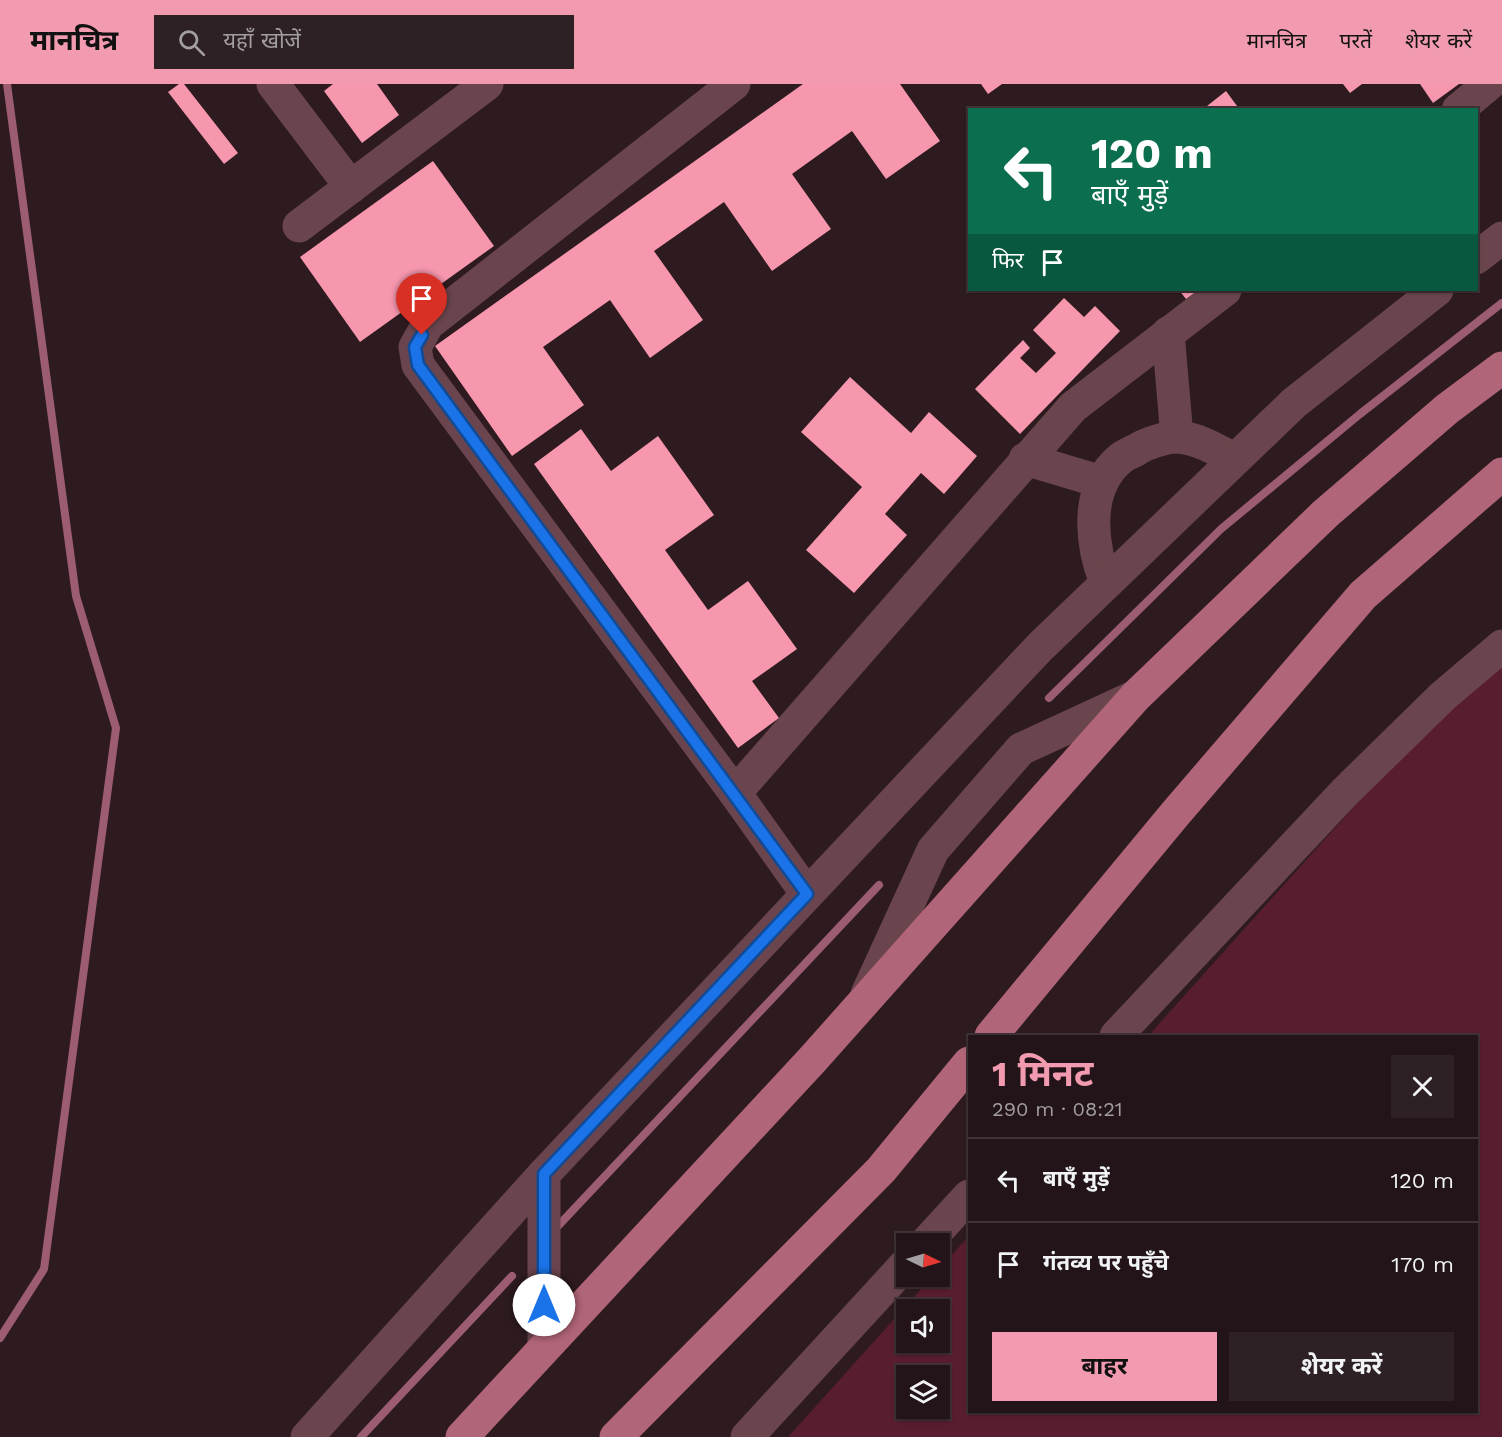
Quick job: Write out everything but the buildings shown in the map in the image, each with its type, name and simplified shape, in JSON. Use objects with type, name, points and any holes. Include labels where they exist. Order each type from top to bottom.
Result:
[{"type":"main road","points":[[462,1437],[862,1004],[1136,696],[1325,514],[1447,410],[1502,368]]},
{"type":"main road","points":[[992,1035],[1175,814],[1363,596],[1502,474]]},
{"type":"main road","points":[[616,1437],[881,1170],[968,1064]]},
{"type":"street","points":[[273,84],[351,187]]},
{"type":"street","points":[[299,226],[488,84]]},
{"type":"street","points":[[734,84],[429,324],[415,347],[418,365],[735,793],[807,894]]},
{"type":"street","points":[[1460,108],[1489,84]]},
{"type":"street","points":[[1478,256],[1502,238]]},
{"type":"street","points":[[735,793],[1072,407],[1224,291]]},
{"type":"street","points":[[307,1437],[544,1174],[1040,647],[1294,403],[1436,291]]},
{"type":"street","points":[[1168,333],[1178,437]]},
{"type":"street","points":[[1106,583],[1097,560],[1093,520],[1102,482],[1119,459],[1144,445],[1178,437],[1206,444],[1234,459]]},
{"type":"street","points":[[1025,459],[1102,482]]},
{"type":"street","points":[[1117,1035],[1346,791],[1443,696],[1502,646]]},
{"type":"street","points":[[862,1004],[933,850],[1021,749],[1136,696]]},
{"type":"street","points":[[544,1174],[544,1348]]},
{"type":"street","points":[[935,1233],[968,1197]]},
{"type":"street","points":[[747,1437],[896,1275]]},
{"type":"shaded area","points":[[1502,642],[1502,1437],[788,1437],[896,1317],[896,1353],[950,1353],[950,1299],[912,1299],[923,1287],[950,1287],[950,1257],[968,1237],[968,1413],[1478,1413],[1478,1035],[1149,1035]]},
{"type":"waterway","points":[[0,1338],[44,1269],[116,728],[76,596],[7,84]]},
{"type":"waterway","points":[[1049,698],[1221,529],[1360,414],[1502,303]]},
{"type":"waterway","points":[[558,1226],[879,885]]},
{"type":"waterway","points":[[361,1437],[512,1276]]},
{"type":"route","points":[[422,335],[415,347],[418,365],[735,793],[807,894],[544,1174],[544,1305]]}]
